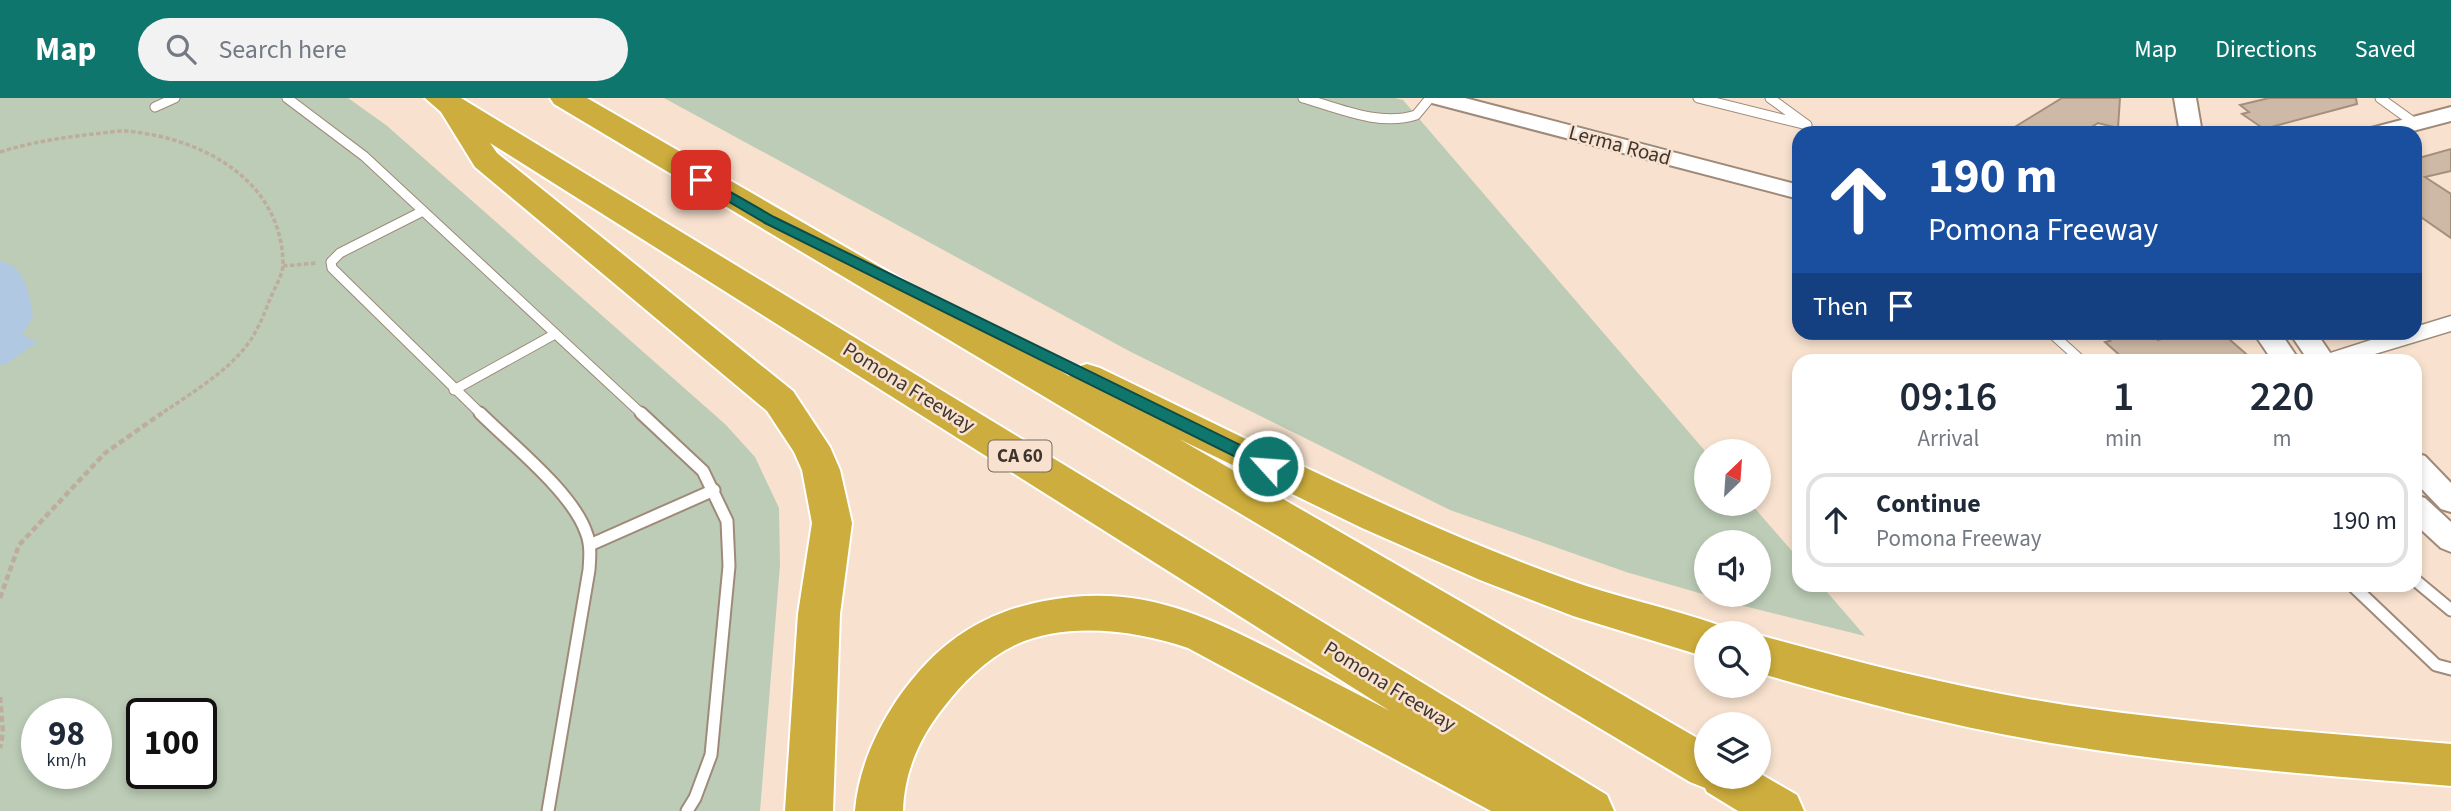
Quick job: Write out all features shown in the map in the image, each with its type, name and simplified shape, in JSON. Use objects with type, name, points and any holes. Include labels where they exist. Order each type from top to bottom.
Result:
[{"type":"highway","points":[[565,98],[1694,760]]},
{"type":"highway","points":[[444,100],[486,160],[780,401],[811,447],[821,470],[832,523],[820,614],[809,811]]},
{"type":"highway","name":"Pomona Freeway","points":[[444,100],[1590,811]]},
{"type":"highway","points":[[770,220],[1342,502],[1555,592],[1694,635]]},
{"type":"highway","points":[[879,811],[887,761],[915,708],[953,666],[999,632],[1046,619],[1091,612],[1149,617],[1201,634],[1537,811]]},
{"type":"highway","points":[[1771,657],[1884,689],[2064,725],[2292,751],[2451,765]]},
{"type":"highway","points":[[1743,789],[1780,811]]},
{"type":"street","name":"Lerma Road","points":[[1440,98],[1468,101],[1792,190]]},
{"type":"street","points":[[2185,98],[2190,126]]},
{"type":"street","points":[[2408,126],[2451,114]]},
{"type":"street","points":[[2422,333],[2451,324]]},
{"type":"street","points":[[2352,354],[2398,340]]},
{"type":"street","points":[[2422,471],[2451,500]]},
{"type":"street","points":[[2422,513],[2451,540]]},
{"type":"lane","points":[[155,107],[175,98]]},
{"type":"lane","points":[[287,98],[364,156],[703,471],[714,490],[727,521],[729,566],[711,755],[695,798],[687,811]]},
{"type":"lane","points":[[1303,98],[1366,115],[1400,120],[1415,116],[1430,98]]},
{"type":"lane","points":[[1698,98],[1807,125],[1770,98]]},
{"type":"lane","points":[[2380,98],[2416,124]]},
{"type":"lane","points":[[423,211],[340,253],[331,262],[332,268],[566,498],[584,523],[592,544],[548,811]]},
{"type":"lane","points":[[454,390],[555,334]]},
{"type":"lane","points":[[2059,340],[2074,354]]},
{"type":"lane","points":[[592,544],[714,490]]},
{"type":"lane","points":[[2422,586],[2451,610]]},
{"type":"lane","points":[[2359,592],[2436,665],[2451,669]]},
{"type":"path","points":[[0,152],[36,141],[123,131],[165,138],[202,149],[237,171],[265,199],[275,221],[283,266],[259,326],[242,351],[198,388],[105,453],[80,478],[19,545],[0,598]]},
{"type":"path","points":[[283,266],[331,262]]},
{"type":"path","points":[[0,697],[0,748]]},
{"type":"green space","points":[[0,98],[348,98],[386,125],[725,424],[755,457],[779,508],[780,565],[760,811],[0,811]]},
{"type":"green space","points":[[664,98],[1403,100],[1695,439],[1694,516],[1761,516],[1792,551],[1792,592],[1827,592],[1865,636],[1748,607],[1771,607],[1771,530],[1694,530],[1694,592],[1626,572],[1450,510],[1129,351]]},
{"type":"water","points":[[0,261],[16,269],[25,283],[33,317],[22,335],[37,342],[5,365],[0,364]]},
{"type":"building","points":[[2062,98],[2120,98],[2118,126],[2098,123],[2093,126],[2016,126]]},
{"type":"building","points":[[2269,98],[2356,98],[2357,104],[2275,126],[2260,126],[2242,114],[2249,112],[2240,105]]},
{"type":"building","points":[[2451,149],[2451,171],[2425,177],[2451,194],[2451,238],[2422,218],[2422,157]]},
{"type":"building","points":[[2230,340],[2246,354],[2118,354],[2105,342]]},
{"type":"route","points":[[701,180],[770,220],[1268,466]]}]
